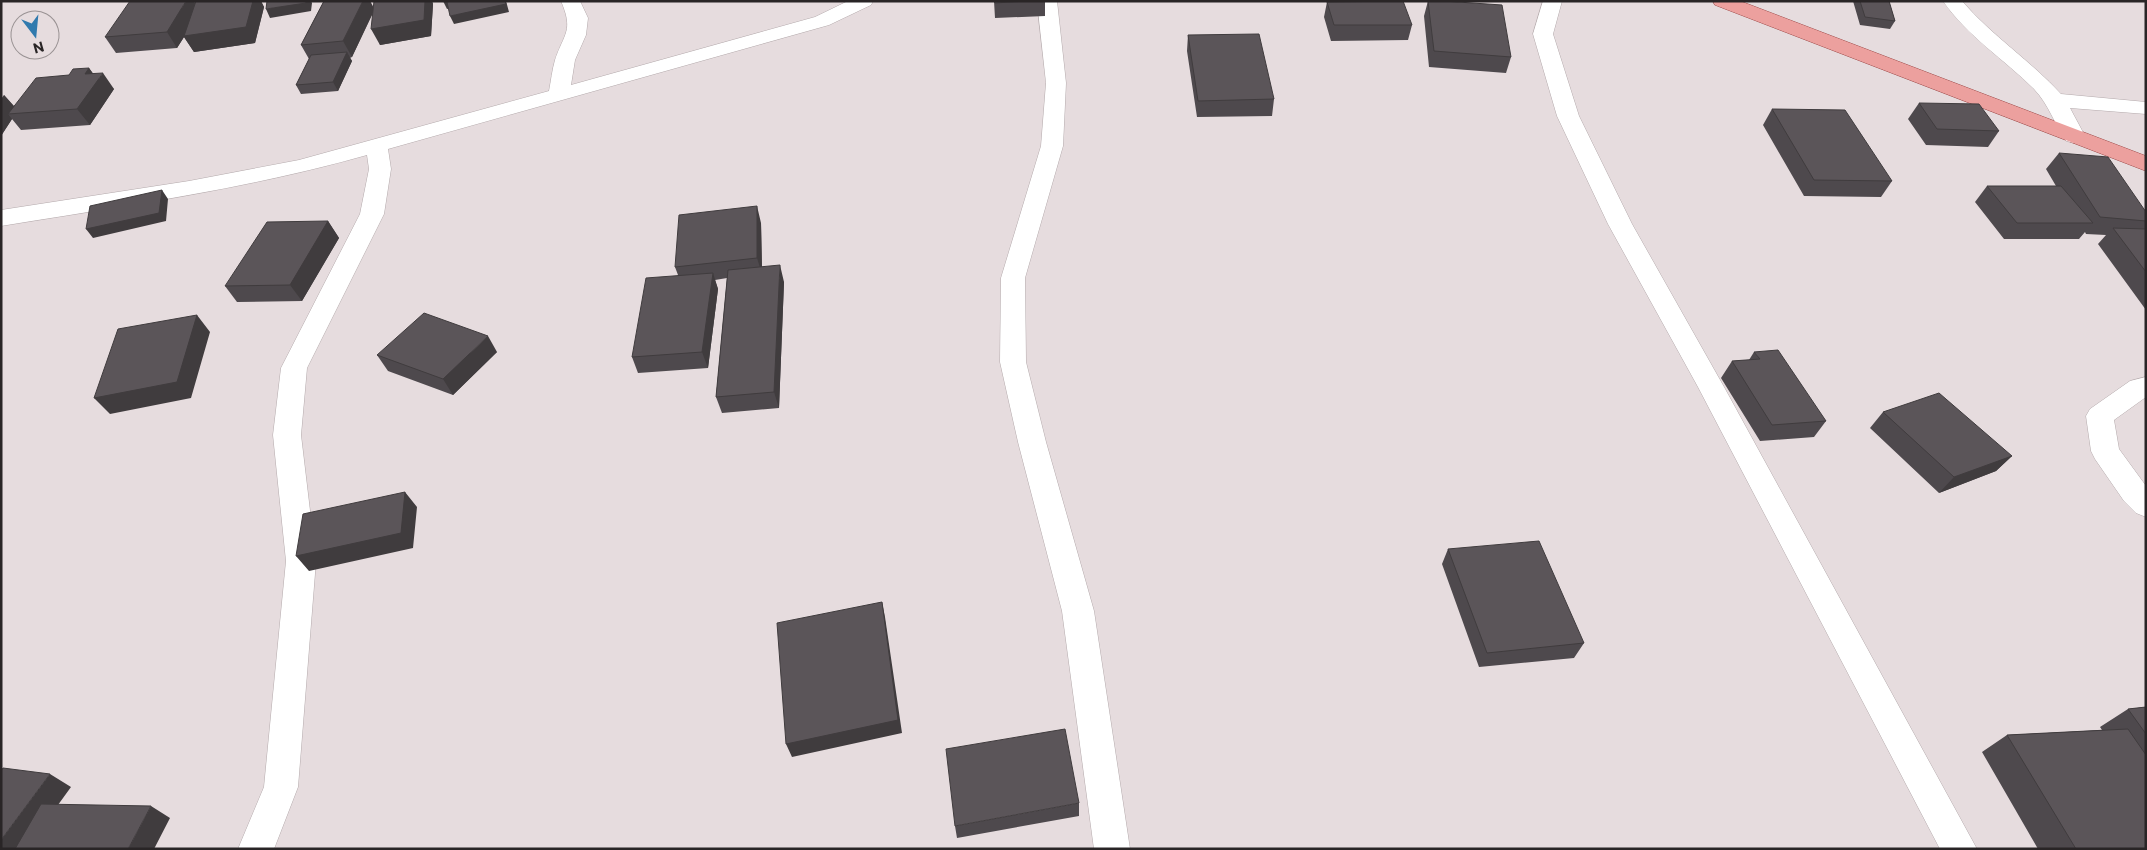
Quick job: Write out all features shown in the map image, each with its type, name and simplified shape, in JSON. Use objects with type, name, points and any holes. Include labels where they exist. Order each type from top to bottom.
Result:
[{"type":"main road","points":[[1722,1],[2146,164]]},
{"type":"street","points":[[558,96],[565,60],[576,35],[578,18],[570,1]]},
{"type":"street","points":[[1,218],[208,185],[301,167],[822,21],[864,1]]},
{"type":"street","points":[[1047,1],[1056,83],[1052,146],[1012,278],[1014,362],[1032,442],[1078,611],[1112,849]]},
{"type":"street","points":[[1553,1],[1544,34],[1568,116],[1620,224],[1711,387],[1959,849]]},
{"type":"street","points":[[1952,1],[1967,20],[2021,65],[2054,100],[2074,136]]},
{"type":"street","points":[[2054,100],[2146,108]]},
{"type":"street","points":[[256,849],[281,787],[301,561],[287,435],[294,368],[372,214],[380,169],[376,146]]},
{"type":"street","points":[[2146,387],[2139,388],[2100,416],[2105,451],[2134,493],[2146,506]]},
{"type":"building","points":[[130,1],[186,1],[167,32],[105,37]]},
{"type":"building","points":[[196,1],[253,1],[246,27],[184,36]]},
{"type":"building","points":[[267,1],[306,1],[306,3],[266,9]]},
{"type":"building","points":[[324,1],[363,1],[343,41],[301,45]]},
{"type":"building","points":[[374,1],[425,1],[424,20],[371,29]]},
{"type":"building","points":[[505,1],[506,4],[450,16],[447,2]]},
{"type":"building","points":[[994,1],[1026,1],[995,3]]},
{"type":"building","points":[[1403,1],[1412,25],[1334,25],[1327,2]]},
{"type":"building","points":[[1428,1],[1502,5],[1511,57],[1434,51]]},
{"type":"building","points":[[1860,1],[1889,1],[1895,21],[1865,17]]},
{"type":"building","points":[[1259,34],[1274,99],[1198,101],[1188,35]]},
{"type":"building","points":[[347,52],[333,82],[296,85],[311,55]]},
{"type":"building","points":[[89,68],[85,74],[103,73],[77,109],[8,114],[36,78],[69,75],[73,69]]},
{"type":"building","points":[[1919,103],[1979,104],[1999,131],[1937,129]]},
{"type":"building","points":[[1772,109],[1845,110],[1892,181],[1814,180]]},
{"type":"building","points":[[2059,153],[2108,157],[2146,212],[2146,221],[2100,217]]},
{"type":"building","points":[[1987,186],[2061,186],[2093,223],[2017,223]]},
{"type":"building","points":[[162,190],[159,213],[86,229],[90,206]]},
{"type":"building","points":[[757,206],[757,258],[675,267],[679,215]]},
{"type":"building","points":[[328,221],[290,285],[225,286],[267,222]]},
{"type":"building","points":[[2113,228],[2146,229],[2146,272]]},
{"type":"building","points":[[780,265],[774,392],[716,397],[728,270]]},
{"type":"building","points":[[713,273],[702,352],[632,357],[646,278]]},
{"type":"building","points":[[424,313],[488,336],[443,379],[377,355]]},
{"type":"building","points":[[197,315],[177,382],[94,398],[118,329]]},
{"type":"building","points":[[1778,350],[1826,421],[1772,425],[1732,361],[1760,359],[1754,352]]},
{"type":"building","points":[[1939,393],[2012,456],[1954,477],[1883,412]]},
{"type":"building","points":[[405,492],[401,533],[296,556],[303,514]]},
{"type":"building","points":[[1539,541],[1584,643],[1487,653],[1448,549]]},
{"type":"building","points":[[882,602],[898,720],[786,744],[777,623]]},
{"type":"building","points":[[2146,707],[2146,734],[2128,709]]},
{"type":"building","points":[[1065,729],[1079,803],[955,826],[946,749]]},
{"type":"building","points":[[2128,729],[2146,755],[2146,849],[2076,849],[2007,735]]},
{"type":"building","points":[[3,768],[50,774],[1,840],[1,771]]},
{"type":"building","points":[[41,804],[151,806],[128,849],[15,849]]}]
